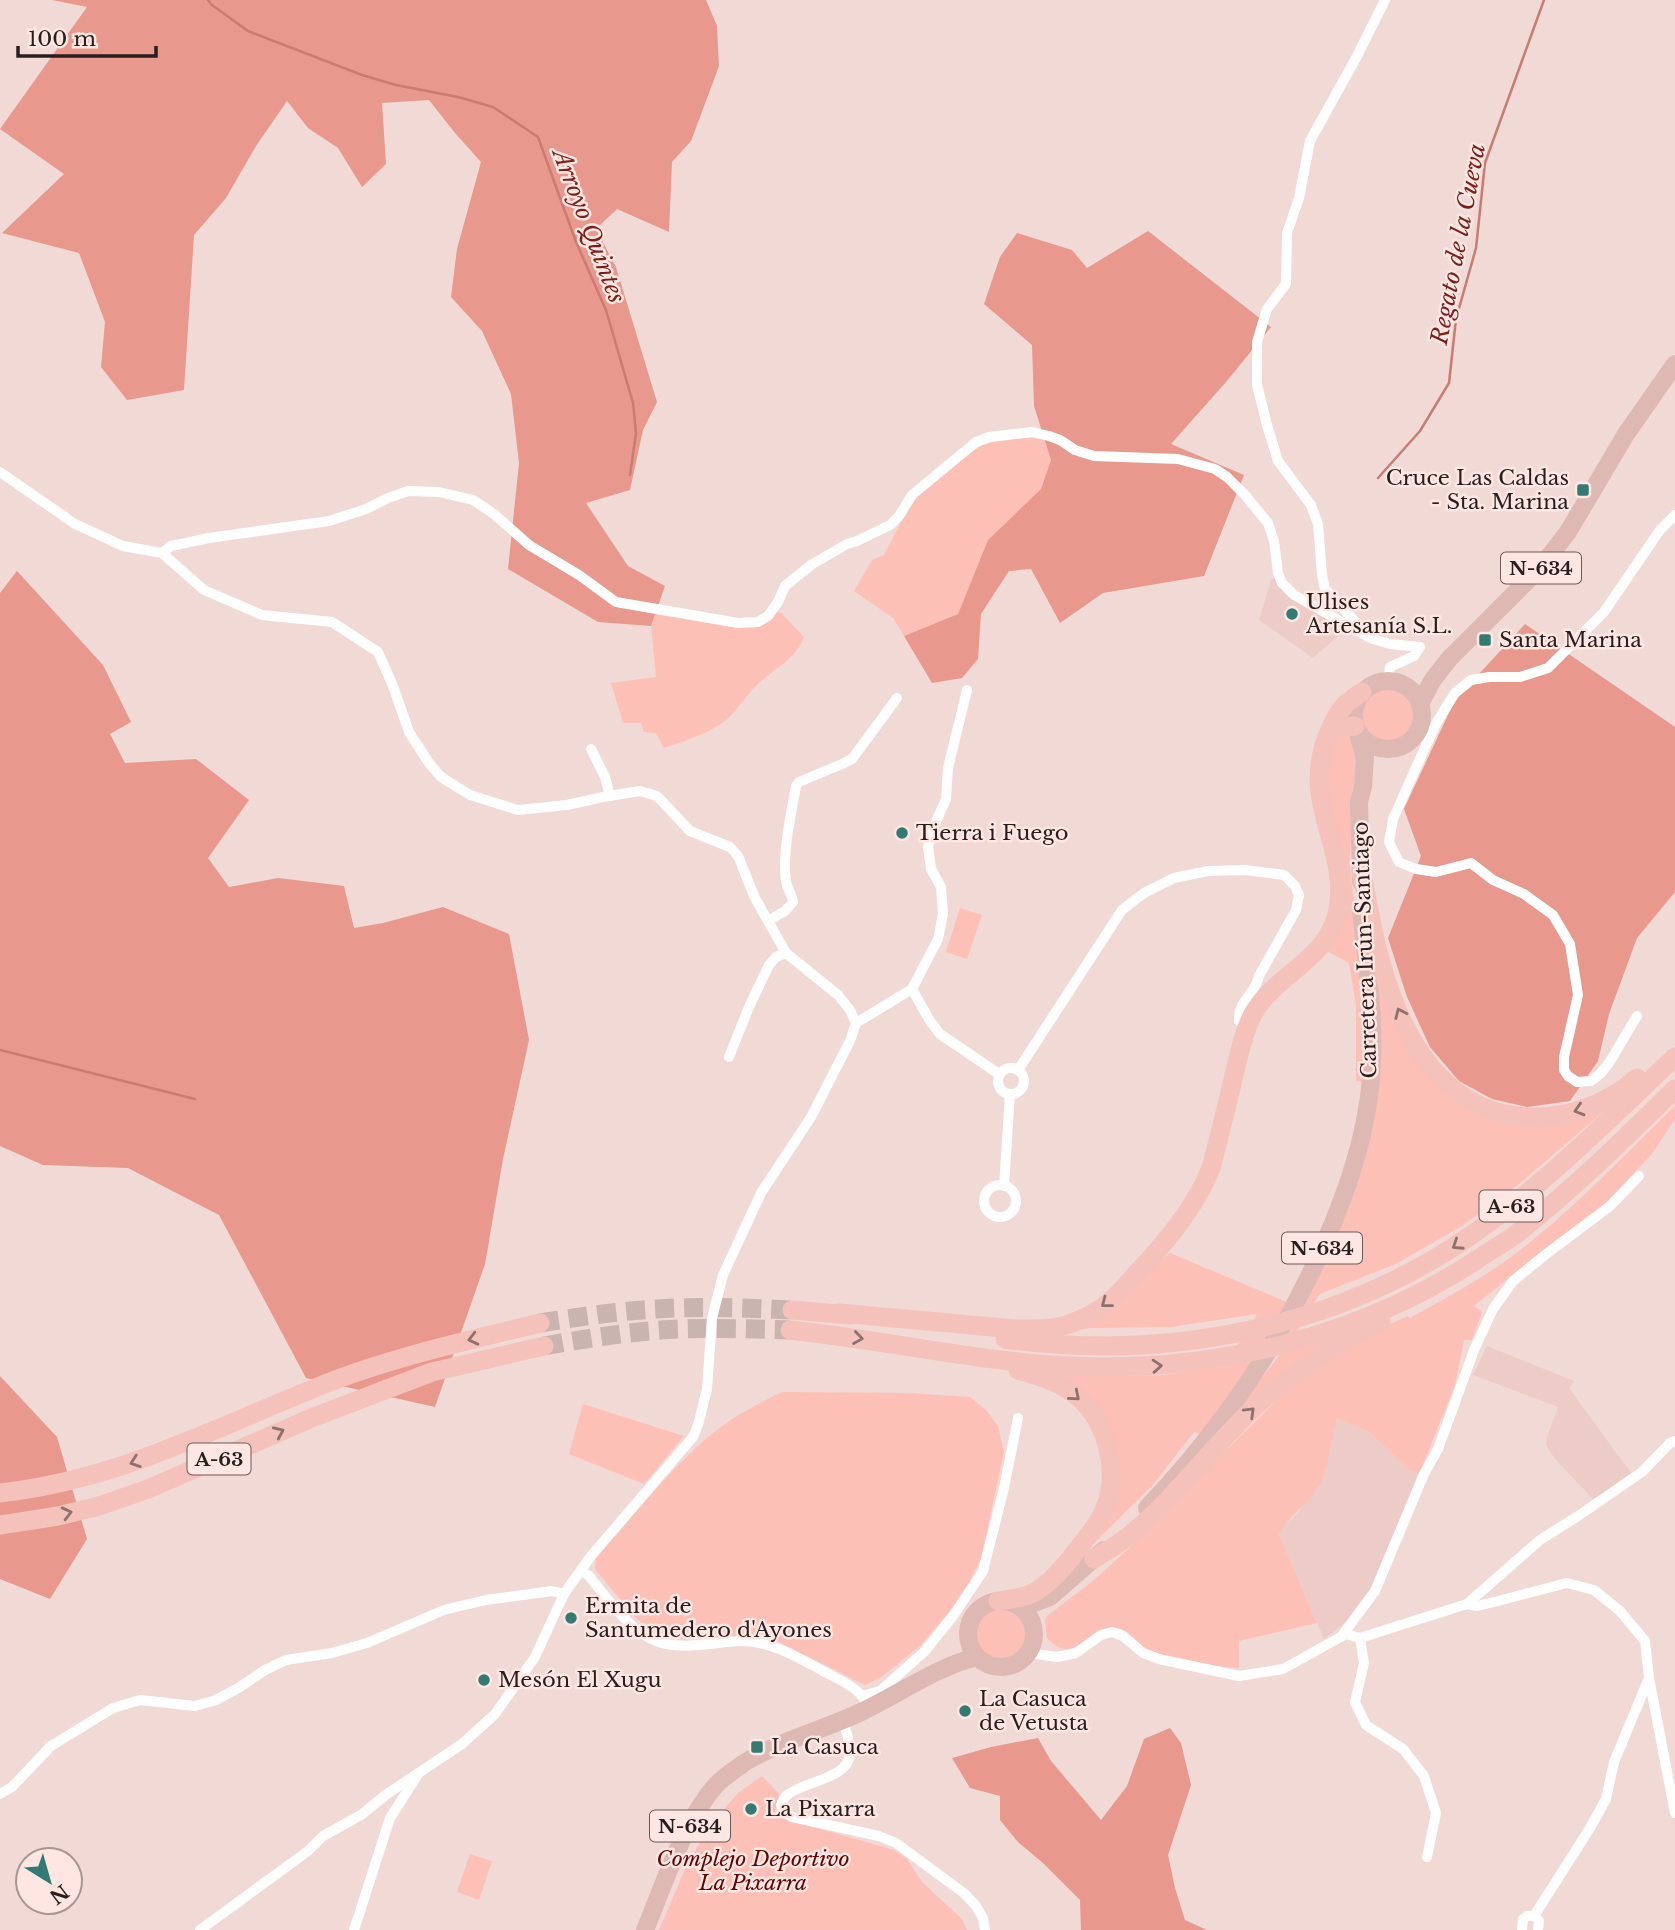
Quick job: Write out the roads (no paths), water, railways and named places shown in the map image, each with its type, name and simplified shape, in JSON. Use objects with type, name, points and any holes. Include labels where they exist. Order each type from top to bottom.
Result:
[{"type":"highway","name":"N-634","points":[[1388,749],[1423,738],[1420,704],[1432,681],[1449,659],[1541,567],[1567,532],[1626,434],[1675,364]]},
{"type":"highway","name":"N-634","points":[[1357,730],[1352,714],[1355,704],[1362,692],[1371,685],[1427,673],[1449,659]]},
{"type":"highway","points":[[1395,682],[1413,692],[1420,704]]},
{"type":"highway","points":[[839,1313],[1015,1329],[1066,1325],[1103,1307],[1154,1255],[1187,1213],[1206,1180],[1248,1026],[1259,1005],[1320,948],[1336,921],[1340,898],[1339,875],[1322,807],[1319,778],[1322,751],[1335,716],[1349,700],[1362,692]]},
{"type":"highway","points":[[1329,732],[1339,728],[1357,730],[1367,743],[1388,749]]},
{"type":"highway","name":"Carretera Irún-Santiago","points":[[1357,730],[1364,758],[1363,787]]},
{"type":"highway","name":"Carretera Irún-Santiago","points":[[1034,1630],[1050,1597],[1138,1517],[1180,1472],[1218,1424],[1251,1378],[1295,1306],[1339,1207],[1362,1139],[1372,1060],[1371,1014],[1361,909],[1359,802],[1373,766],[1388,749]]},
{"type":"highway","points":[[1360,868],[1378,952],[1401,1016],[1419,1053],[1429,1066],[1440,1079],[1467,1100],[1490,1111],[1515,1117],[1537,1118],[1583,1110],[1627,1087],[1675,1046]]},
{"type":"highway","name":"A-63","points":[[792,1310],[839,1313],[1020,1341],[1086,1346],[1184,1342],[1236,1333],[1318,1312],[1421,1267],[1479,1230],[1544,1178],[1675,1057]]},
{"type":"highway","name":"A-63","points":[[790,1330],[1006,1360],[1109,1367],[1154,1366],[1224,1358],[1300,1340],[1382,1310],[1440,1282],[1513,1236],[1593,1168],[1675,1089]]},
{"type":"highway","points":[[1094,1559],[1130,1536],[1256,1405],[1294,1375],[1348,1339],[1438,1293],[1481,1266],[1565,1200],[1593,1168]]},
{"type":"highway","name":"A-63","points":[[0,1493],[101,1474],[170,1450],[375,1366],[416,1353],[540,1323]]},
{"type":"highway","points":[[894,1343],[1000,1366],[1056,1383],[1078,1397],[1088,1408],[1105,1438],[1109,1453],[1110,1480],[1102,1514],[1095,1525],[1062,1569],[1034,1593],[998,1601]]},
{"type":"highway","name":"A-63","points":[[0,1525],[99,1506],[148,1489],[313,1418],[432,1372],[544,1346]]},
{"type":"highway","name":"Carretera Irún-Santiago","points":[[1018,1606],[1050,1597]]},
{"type":"highway","name":"N-634","points":[[941,1670],[968,1639],[971,1620],[976,1612],[998,1601],[1018,1606]]},
{"type":"highway","points":[[1018,1606],[1031,1620],[1034,1630]]},
{"type":"highway","name":"N-634","points":[[1028,1653],[1034,1630]]},
{"type":"highway","points":[[968,1639],[976,1657],[988,1665],[1007,1667],[1018,1663],[1028,1653]]},
{"type":"highway","name":"N-634","points":[[645,1930],[688,1829],[699,1808],[719,1782],[769,1750],[843,1721],[866,1703],[976,1657]]},
{"type":"street","points":[[1370,638],[1325,589],[1318,524],[1311,505],[1278,461],[1267,425],[1257,385],[1257,342],[1267,309],[1286,284],[1287,233],[1298,198],[1310,141],[1385,0]]},
{"type":"street","points":[[162,553],[171,546],[209,538],[329,521],[408,491],[439,492],[472,500],[494,514],[529,545],[579,575],[616,602],[738,623],[758,622],[768,616],[785,586],[811,565],[847,544],[890,525],[912,495],[976,442],[989,437],[1032,432],[1060,440],[1075,450],[1094,456],[1178,459],[1215,469],[1227,477],[1268,523],[1274,541],[1278,573],[1282,583],[1294,595],[1370,638],[1390,644],[1420,646],[1414,656],[1390,667],[1395,682]]},
{"type":"street","points":[[0,472],[75,524],[123,546],[162,553],[204,590],[262,615],[332,622],[378,652],[409,732],[429,764],[441,777],[470,795],[517,810],[567,805],[640,791],[657,796],[690,831],[730,847],[738,856],[755,898],[786,953],[838,995],[856,1023]]},
{"type":"street","points":[[1637,1016],[1600,1074],[1591,1081],[1577,1082],[1564,1070],[1564,1057],[1578,995],[1570,944],[1553,915],[1524,894],[1493,880],[1471,863],[1436,872],[1416,869],[1399,862],[1389,842],[1393,819],[1423,738],[1437,722],[1455,693],[1471,680],[1520,677],[1548,668],[1604,612],[1660,530],[1675,516]]},
{"type":"street","points":[[200,1930],[308,1852],[323,1836],[361,1815],[387,1794],[462,1744],[495,1714],[535,1657],[564,1594],[592,1556],[693,1437],[707,1389],[712,1318],[723,1275],[761,1193],[811,1117],[850,1041],[856,1023],[912,989],[938,939],[943,914],[941,887],[931,869],[928,847],[946,799],[947,768],[967,690]]},
{"type":"street","points":[[768,921],[785,911],[793,902],[785,879],[796,786],[799,782],[852,758],[897,698]]},
{"type":"street","points":[[591,749],[605,777],[610,796]]},
{"type":"street","points":[[1018,1070],[1122,910],[1144,893],[1174,878],[1208,870],[1246,870],[1284,875],[1295,886],[1299,895],[1296,910],[1259,976],[1257,986],[1238,1010],[1238,1021],[1248,1026]]},
{"type":"street","points":[[729,1056],[769,965],[776,957],[786,953]]},
{"type":"street","points":[[912,989],[940,1034],[999,1074]]},
{"type":"street","points":[[1006,1068],[1018,1070],[1023,1076],[1023,1085],[1017,1092],[1010,1094],[1000,1088],[999,1074],[1006,1068]]},
{"type":"street","points":[[1004,1186],[1010,1094]]},
{"type":"street","points":[[1341,1637],[1375,1591],[1424,1474],[1438,1449],[1474,1350],[1493,1309],[1513,1281],[1610,1206],[1639,1176]]},
{"type":"street","points":[[582,1571],[636,1630],[658,1642],[674,1646],[741,1641],[767,1645],[850,1685],[866,1703],[924,1652],[953,1616],[983,1571],[1018,1418]]},
{"type":"street","points":[[1028,1653],[1057,1657],[1076,1653],[1101,1635],[1112,1632],[1123,1636],[1143,1653],[1159,1660],[1239,1676],[1283,1669],[1346,1634],[1360,1638],[1467,1604],[1540,1540],[1642,1472],[1675,1441]]},
{"type":"street","points":[[1467,1604],[1477,1606],[1567,1583],[1594,1590],[1620,1611],[1645,1641],[1649,1678],[1675,1813]]},
{"type":"street","points":[[0,1794],[12,1787],[51,1746],[113,1708],[140,1700],[195,1706],[216,1700],[286,1660],[332,1653],[367,1643],[444,1611],[486,1600],[552,1591],[564,1594]]},
{"type":"street","points":[[1360,1638],[1364,1663],[1355,1702],[1366,1725],[1404,1749],[1424,1776],[1436,1813],[1427,1857]]},
{"type":"street","points":[[1534,1916],[1606,1799],[1614,1762],[1649,1678]]},
{"type":"street","points":[[843,1721],[850,1750],[849,1760],[834,1774],[785,1796],[781,1805],[784,1812],[792,1817],[879,1836],[896,1843],[965,1894],[983,1918],[985,1930]]},
{"type":"street","points":[[354,1930],[390,1818],[421,1772]]},
{"type":"street","points":[[1522,1930],[1522,1919],[1534,1916],[1539,1921],[1538,1930]]},
{"type":"waterway","name":"Arroyo Quintes","points":[[208,0],[248,31],[362,75],[493,107],[538,137],[576,242],[606,310],[633,403],[636,433],[630,475]]},
{"type":"waterway","name":"Regato de la Cueva","points":[[1378,478],[1420,431],[1449,383],[1456,319],[1476,248],[1485,163],[1544,0]]},
{"type":"waterway","points":[[0,1050],[195,1099]]},
{"type":"tunnel","points":[[540,1323],[674,1308],[792,1310]]},
{"type":"tunnel","points":[[544,1346],[661,1330],[790,1330]]},
{"type":"place","name":"Cruce Las Caldas - Sta. Marina","points":[[1583,490]]},
{"type":"place","name":"Ulises Artesanía S.L.","points":[[1292,614]]},
{"type":"place","name":"Santa Marina","points":[[1485,640]]},
{"type":"place","name":"Tierra i Fuego","points":[[902,833]]},
{"type":"place","name":"Ermita de Santumedero d'Ayones","points":[[571,1618]]},
{"type":"place","name":"Mesón El Xugu","points":[[484,1680]]},
{"type":"place","name":"La Casuca de Vetusta","points":[[965,1711]]},
{"type":"place","name":"La Casuca","points":[[757,1747]]},
{"type":"place","name":"La Pixarra","points":[[751,1809]]},
{"type":"park label","name":"Complejo Deportivo La Pixarra","points":[[753,1871]]}]
